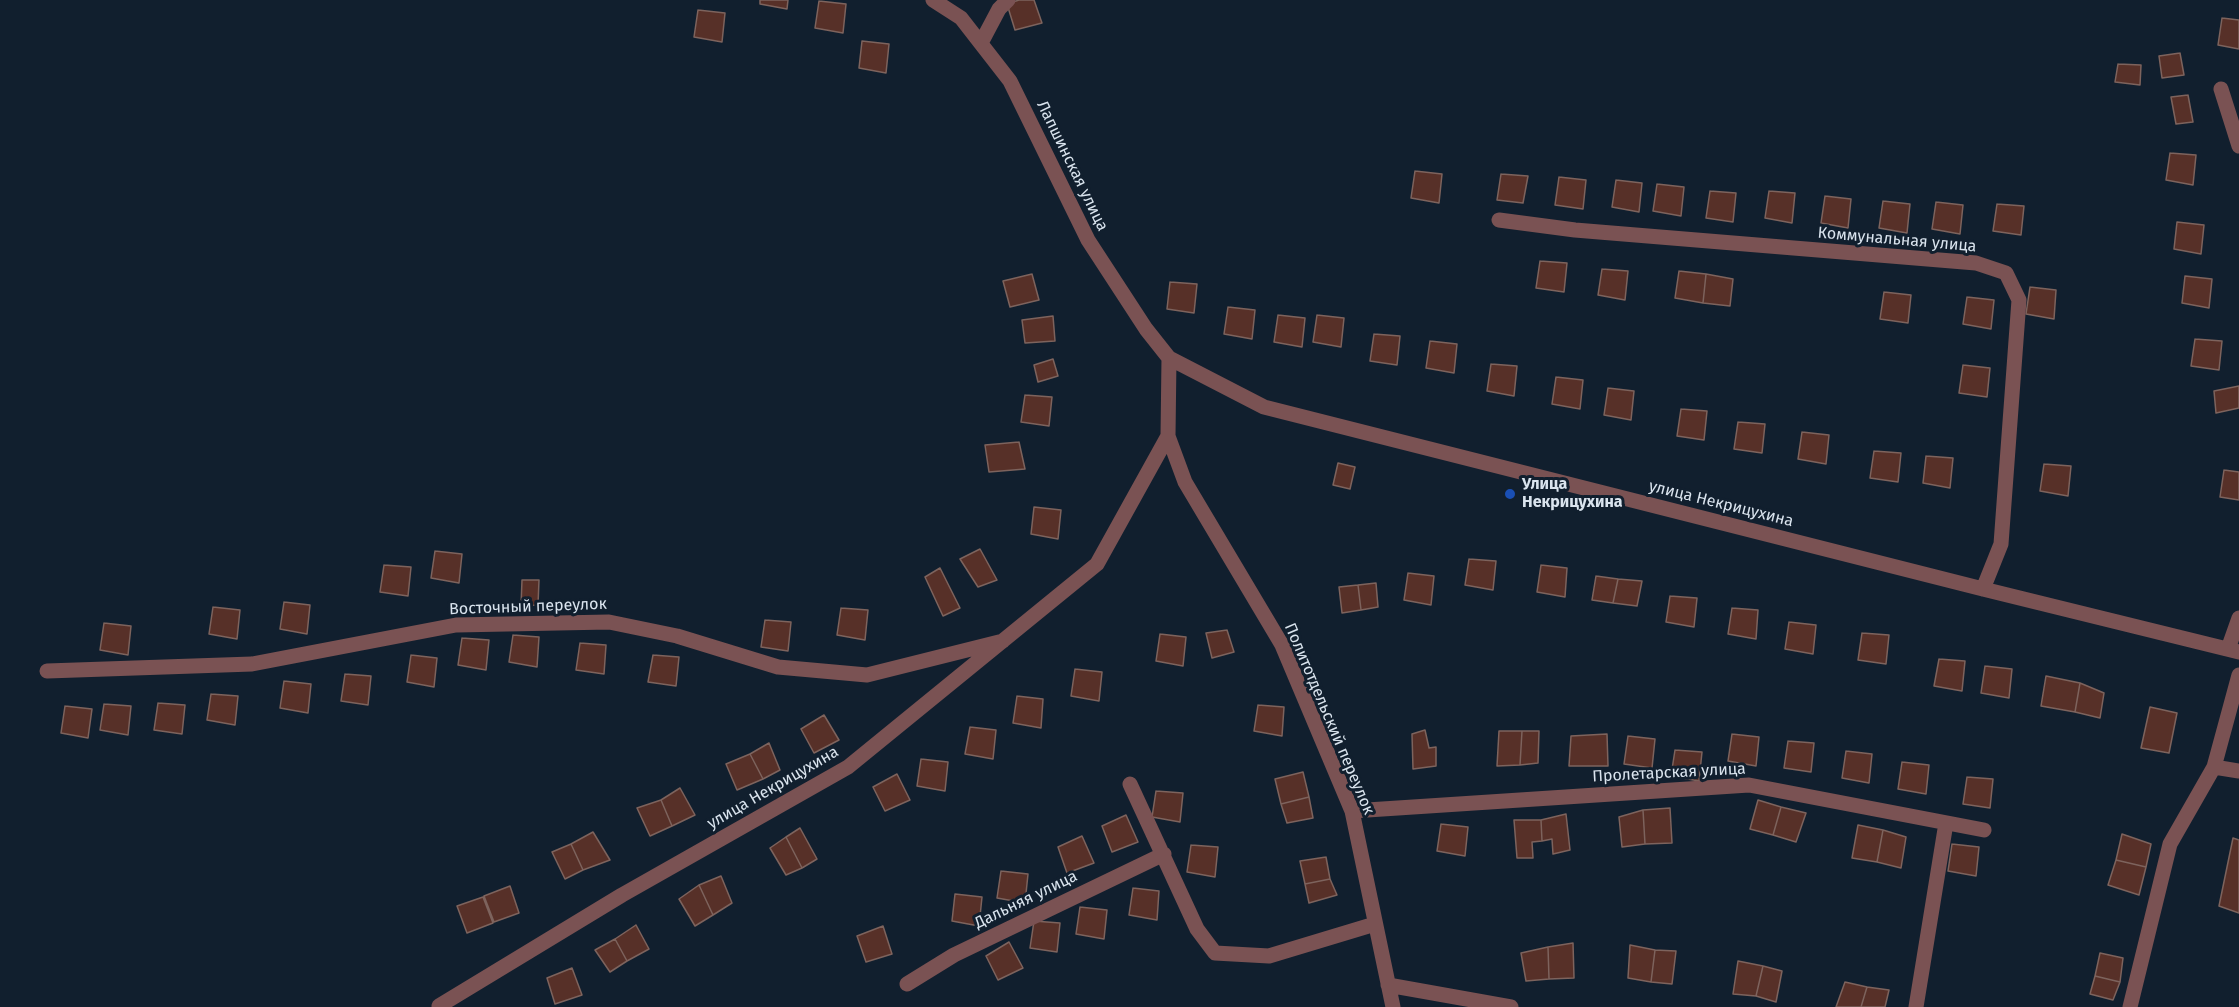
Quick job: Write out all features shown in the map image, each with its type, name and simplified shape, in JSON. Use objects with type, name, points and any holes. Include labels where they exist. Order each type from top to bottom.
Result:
[{"type":"street","name":"Лапшинская улица","points":[[933,0],[961,18],[1010,81],[1088,240],[1146,328],[1169,358]]},
{"type":"street","points":[[981,43],[999,9],[1008,0]]},
{"type":"street","points":[[2221,89],[2239,146]]},
{"type":"street","name":"Коммунальная улица","points":[[1499,220],[1575,230],[1976,263],[2006,273],[2019,300],[2018,324],[2001,544],[1983,589]]},
{"type":"street","name":"Политотдельский переулок","points":[[1169,358],[1168,436],[1185,482],[1282,645],[1352,811],[1393,1007]]},
{"type":"street","name":"улица Некрицухина","points":[[1169,358],[1264,407],[1983,589],[2234,650]]},
{"type":"street","name":"улица Некрицухина","points":[[438,1006],[622,895],[848,767],[1097,564],[1168,436]]},
{"type":"street","points":[[2234,650],[2239,618]]},
{"type":"street","name":"Восточный переулок","points":[[47,671],[252,664],[456,625],[609,622],[677,636],[778,667],[867,675],[1003,641]]},
{"type":"street","points":[[2130,1007],[2170,844],[2214,767],[2239,675]]},
{"type":"street","points":[[2214,767],[2239,771]]},
{"type":"street","points":[[1130,784],[1197,929],[1215,953],[1269,956],[1375,924]]},
{"type":"street","name":"Пролетарская улица","points":[[1352,811],[1749,785],[1984,830]]},
{"type":"street","points":[[1916,1007],[1946,823]]},
{"type":"street","name":"Дальняя улица","points":[[907,984],[954,955],[1164,854]]},
{"type":"street","points":[[1388,985],[1511,1007]]},
{"type":"building","points":[[760,0],[788,0],[787,9],[760,4]]},
{"type":"building","points":[[1019,0],[1034,0],[1042,23],[1015,30],[1007,4]]},
{"type":"building","points":[[819,1],[846,4],[843,33],[815,28]]},
{"type":"building","points":[[698,10],[725,13],[722,42],[694,37]]},
{"type":"building","points":[[2222,18],[2239,20],[2239,49],[2218,45]]},
{"type":"building","points":[[862,41],[889,44],[886,73],[859,68]]},
{"type":"building","points":[[2180,53],[2184,75],[2162,78],[2159,56]]},
{"type":"building","points":[[2118,64],[2141,65],[2140,85],[2115,82]]},
{"type":"building","points":[[2188,95],[2193,122],[2176,124],[2171,97]]},
{"type":"building","points":[[2170,153],[2196,155],[2193,185],[2166,180]]},
{"type":"building","points":[[1415,171],[1442,174],[1439,203],[1411,198]]},
{"type":"building","points":[[1501,174],[1528,176],[1523,203],[1497,200]]},
{"type":"building","points":[[1559,177],[1586,180],[1583,209],[1555,205]]},
{"type":"building","points":[[1616,180],[1642,183],[1639,212],[1612,207]]},
{"type":"building","points":[[1657,184],[1684,187],[1681,216],[1653,211]]},
{"type":"building","points":[[1710,191],[1736,193],[1733,222],[1706,218]]},
{"type":"building","points":[[1769,191],[1795,193],[1792,223],[1765,218]]},
{"type":"building","points":[[1825,196],[1851,199],[1848,228],[1821,223]]},
{"type":"building","points":[[1883,201],[1910,204],[1907,233],[1879,228]]},
{"type":"building","points":[[1936,202],[1963,205],[1960,234],[1932,229]]},
{"type":"building","points":[[1997,204],[2024,206],[2021,235],[1993,231]]},
{"type":"building","points":[[2177,222],[2204,225],[2201,254],[2174,249]]},
{"type":"building","points":[[1540,261],[1567,263],[1564,292],[1536,288]]},
{"type":"building","points":[[1602,269],[1628,271],[1625,300],[1598,295]]},
{"type":"building","points":[[1679,271],[1706,274],[1703,303],[1675,298]]},
{"type":"building","points":[[1032,274],[1039,300],[1010,307],[1003,281]]},
{"type":"building","points":[[1706,274],[1733,279],[1730,306],[1703,303]]},
{"type":"building","points":[[2185,276],[2212,279],[2209,308],[2182,303]]},
{"type":"building","points":[[1170,282],[1197,284],[1194,313],[1167,309]]},
{"type":"building","points":[[2030,287],[2056,290],[2054,319],[2026,314]]},
{"type":"building","points":[[1884,292],[1911,295],[1908,323],[1880,319]]},
{"type":"building","points":[[1967,297],[1994,300],[1991,329],[1963,324]]},
{"type":"building","points":[[1228,307],[1255,310],[1252,339],[1224,334]]},
{"type":"building","points":[[1278,315],[1305,318],[1302,347],[1274,342]]},
{"type":"building","points":[[1317,315],[1344,318],[1341,347],[1313,342]]},
{"type":"building","points":[[1053,316],[1055,341],[1025,343],[1022,320]]},
{"type":"building","points":[[1374,334],[1400,336],[1397,365],[1370,361]]},
{"type":"building","points":[[2195,339],[2222,341],[2219,370],[2191,366]]},
{"type":"building","points":[[1430,341],[1457,344],[1454,373],[1426,368]]},
{"type":"building","points":[[1053,359],[1058,376],[1038,382],[1034,365]]},
{"type":"building","points":[[1491,364],[1517,366],[1514,396],[1487,391]]},
{"type":"building","points":[[1963,365],[1990,368],[1987,397],[1959,393]]},
{"type":"building","points":[[1556,377],[1583,380],[1580,409],[1552,404]]},
{"type":"building","points":[[2239,386],[2239,408],[2216,413],[2214,391]]},
{"type":"building","points":[[1608,388],[1634,391],[1631,420],[1604,415]]},
{"type":"building","points":[[1025,395],[1052,397],[1049,426],[1021,422]]},
{"type":"building","points":[[1681,409],[1707,411],[1704,440],[1677,436]]},
{"type":"building","points":[[1738,422],[1765,424],[1762,453],[1734,449]]},
{"type":"building","points":[[1802,432],[1829,435],[1826,464],[1798,459]]},
{"type":"building","points":[[1019,442],[1025,469],[989,472],[985,445]]},
{"type":"building","points":[[1874,451],[1901,453],[1898,482],[1870,478]]},
{"type":"building","points":[[1926,456],[1953,458],[1950,488],[1923,483]]},
{"type":"building","points":[[1338,463],[1355,467],[1350,489],[1333,485]]},
{"type":"building","points":[[2044,464],[2071,466],[2068,496],[2040,491]]},
{"type":"building","points":[[2224,470],[2239,472],[2239,500],[2220,497]]},
{"type":"building","points":[[1034,507],[1061,510],[1058,539],[1031,534]]},
{"type":"building","points":[[980,549],[997,580],[978,587],[960,559]]},
{"type":"building","points":[[435,551],[462,554],[459,583],[431,578]]},
{"type":"building","points":[[1469,559],[1496,561],[1493,590],[1465,585]]},
{"type":"building","points":[[384,565],[411,567],[408,596],[380,592]]},
{"type":"building","points":[[1541,565],[1567,568],[1565,597],[1537,592]]},
{"type":"building","points":[[940,568],[960,608],[943,616],[925,577]]},
{"type":"building","points":[[1408,573],[1434,576],[1431,605],[1404,600]]},
{"type":"building","points":[[1596,576],[1618,579],[1613,603],[1592,600]]},
{"type":"building","points":[[1618,579],[1642,581],[1637,606],[1613,603]]},
{"type":"building","points":[[522,580],[539,580],[538,605],[521,606]]},
{"type":"building","points":[[1376,583],[1378,607],[1361,610],[1358,585]]},
{"type":"building","points":[[1358,585],[1361,610],[1342,613],[1339,587]]},
{"type":"building","points":[[1670,596],[1697,598],[1694,627],[1666,622]]},
{"type":"building","points":[[284,602],[310,605],[307,634],[280,629]]},
{"type":"building","points":[[213,607],[240,610],[237,639],[209,634]]},
{"type":"building","points":[[841,608],[868,610],[865,640],[837,635]]},
{"type":"building","points":[[1732,608],[1758,610],[1756,639],[1728,634]]},
{"type":"building","points":[[765,620],[791,622],[788,651],[761,647]]},
{"type":"building","points":[[1789,622],[1816,625],[1813,654],[1785,649]]},
{"type":"building","points":[[104,623],[131,626],[128,655],[100,650]]},
{"type":"building","points":[[1227,630],[1234,652],[1212,658],[1206,633]]},
{"type":"building","points":[[1862,633],[1889,635],[1886,664],[1858,660]]},
{"type":"building","points":[[1160,634],[1186,637],[1183,666],[1156,661]]},
{"type":"building","points":[[513,635],[539,637],[537,667],[509,662]]},
{"type":"building","points":[[462,638],[489,640],[486,670],[458,665]]},
{"type":"building","points":[[580,643],[606,645],[604,674],[576,670]]},
{"type":"building","points":[[411,655],[437,658],[434,687],[407,682]]},
{"type":"building","points":[[653,655],[679,657],[676,686],[648,682]]},
{"type":"building","points":[[1939,659],[1965,661],[1962,691],[1934,686]]},
{"type":"building","points":[[1985,666],[2012,669],[2009,698],[1981,693]]},
{"type":"building","points":[[1075,669],[1102,672],[1099,701],[1071,696]]},
{"type":"building","points":[[345,674],[371,676],[368,705],[341,701]]},
{"type":"building","points":[[2046,676],[2080,683],[2075,712],[2041,706]]},
{"type":"building","points":[[284,681],[311,684],[308,713],[280,708]]},
{"type":"building","points":[[2080,683],[2104,693],[2100,718],[2075,712]]},
{"type":"building","points":[[211,694],[238,696],[235,725],[207,720]]},
{"type":"building","points":[[1017,696],[1043,699],[1041,728],[1013,723]]},
{"type":"building","points":[[158,703],[185,705],[182,734],[154,730]]},
{"type":"building","points":[[104,704],[131,706],[128,735],[100,730]]},
{"type":"building","points":[[1258,705],[1284,707],[1282,736],[1254,731]]},
{"type":"building","points":[[65,706],[92,709],[88,738],[61,733]]},
{"type":"building","points":[[2150,707],[2177,713],[2169,753],[2141,748]]},
{"type":"building","points":[[824,715],[839,740],[814,753],[801,729]]},
{"type":"building","points":[[970,727],[996,730],[993,759],[965,754]]},
{"type":"building","points":[[1425,730],[1429,748],[1436,747],[1436,766],[1413,769],[1412,734]]},
{"type":"building","points":[[1499,731],[1522,731],[1520,765],[1497,766]]},
{"type":"building","points":[[1522,731],[1539,731],[1538,763],[1520,765]]},
{"type":"building","points":[[1607,734],[1608,766],[1569,766],[1571,736]]},
{"type":"building","points":[[1732,734],[1759,737],[1756,766],[1728,761]]},
{"type":"building","points":[[1628,736],[1655,739],[1652,768],[1624,764]]},
{"type":"building","points":[[1788,741],[1814,743],[1811,772],[1784,768]]},
{"type":"building","points":[[769,743],[780,770],[763,779],[750,754]]},
{"type":"building","points":[[1675,750],[1702,752],[1699,781],[1671,776]]},
{"type":"building","points":[[1846,751],[1872,754],[1869,783],[1842,778]]},
{"type":"building","points":[[750,754],[763,779],[737,790],[726,764]]},
{"type":"building","points":[[921,759],[948,762],[945,791],[917,786]]},
{"type":"building","points":[[1902,762],[1929,765],[1926,794],[1898,789]]},
{"type":"building","points":[[1303,772],[1309,797],[1281,804],[1275,779]]},
{"type":"building","points":[[897,774],[910,800],[885,811],[873,787]]},
{"type":"building","points":[[1967,777],[1993,779],[1990,808],[1963,804]]},
{"type":"building","points":[[680,788],[695,815],[672,826],[661,800]]},
{"type":"building","points":[[1156,791],[1183,793],[1180,822],[1152,817]]},
{"type":"building","points":[[1309,797],[1313,818],[1287,823],[1281,804]]},
{"type":"building","points":[[661,800],[672,826],[650,836],[637,808]]},
{"type":"building","points":[[1758,800],[1781,807],[1773,835],[1750,829]]},
{"type":"building","points":[[1781,807],[1806,813],[1796,842],[1773,835]]},
{"type":"building","points":[[1670,808],[1672,843],[1645,844],[1643,810]]},
{"type":"building","points":[[1643,810],[1645,844],[1622,847],[1619,817]]},
{"type":"building","points":[[1566,814],[1570,850],[1553,854],[1552,839],[1542,841],[1541,820]]},
{"type":"building","points":[[1126,815],[1138,842],[1112,852],[1102,826]]},
{"type":"building","points":[[1514,820],[1541,820],[1542,841],[1532,842],[1533,858],[1517,858]]},
{"type":"building","points":[[1441,824],[1468,827],[1465,856],[1437,851]]},
{"type":"building","points":[[1858,825],[1883,830],[1877,862],[1852,858]]},
{"type":"building","points":[[800,828],[817,859],[802,868],[786,837]]},
{"type":"building","points":[[1883,830],[1906,837],[1901,868],[1877,862]]},
{"type":"building","points":[[593,832],[610,860],[583,870],[571,844]]},
{"type":"building","points":[[2122,834],[2151,844],[2146,867],[2116,860]]},
{"type":"building","points":[[1082,836],[1094,863],[1067,873],[1058,847]]},
{"type":"building","points":[[786,837],[802,868],[786,875],[770,848]]},
{"type":"building","points":[[2233,838],[2239,840],[2239,913],[2219,906]]},
{"type":"building","points":[[571,844],[583,870],[565,879],[552,852]]},
{"type":"building","points":[[1952,844],[1979,847],[1976,876],[1948,871]]},
{"type":"building","points":[[1191,845],[1218,847],[1215,877],[1187,872]]},
{"type":"building","points":[[1326,857],[1330,879],[1305,884],[1300,861]]},
{"type":"building","points":[[2116,860],[2146,867],[2139,895],[2108,885]]},
{"type":"building","points":[[1001,871],[1028,874],[1025,903],[997,898]]},
{"type":"building","points":[[721,876],[732,903],[713,915],[699,885]]},
{"type":"building","points":[[1330,879],[1337,895],[1309,903],[1305,884]]},
{"type":"building","points":[[699,885],[713,915],[695,926],[679,899]]},
{"type":"building","points":[[510,886],[519,913],[494,922],[484,896]]},
{"type":"building","points":[[1133,888],[1159,891],[1157,920],[1129,915]]},
{"type":"building","points":[[955,894],[982,897],[979,926],[952,921]]},
{"type":"building","points":[[483,897],[493,923],[467,933],[457,906]]},
{"type":"building","points":[[1080,907],[1107,910],[1104,939],[1076,934]]},
{"type":"building","points":[[1034,921],[1060,923],[1057,952],[1030,948]]},
{"type":"building","points":[[636,925],[649,949],[627,961],[615,939]]},
{"type":"building","points":[[883,926],[892,954],[866,962],[857,936]]},
{"type":"building","points":[[615,939],[627,961],[610,972],[595,950]]},
{"type":"building","points":[[1009,942],[1023,968],[998,980],[986,956]]},
{"type":"building","points":[[1573,943],[1574,978],[1549,979],[1548,947]]},
{"type":"building","points":[[1630,945],[1655,950],[1651,982],[1628,978]]},
{"type":"building","points":[[1548,947],[1549,979],[1526,981],[1521,953]]},
{"type":"building","points":[[1655,950],[1676,951],[1672,984],[1651,982]]},
{"type":"building","points":[[2100,953],[2123,958],[2120,982],[2095,976]]},
{"type":"building","points":[[1738,961],[1763,966],[1756,996],[1733,994]]},
{"type":"building","points":[[1763,966],[1782,971],[1776,1002],[1756,996]]},
{"type":"building","points":[[572,968],[582,995],[555,1004],[547,978]]},
{"type":"building","points":[[2095,976],[2120,982],[2113,1000],[2090,994]]},
{"type":"building","points":[[1845,982],[1867,987],[1861,1007],[1836,1007]]},
{"type":"building","points":[[1867,987],[1889,990],[1885,1007],[1861,1007]]},
{"type":"place","name":"Улица Некрицухина","points":[[1510,494]]}]
